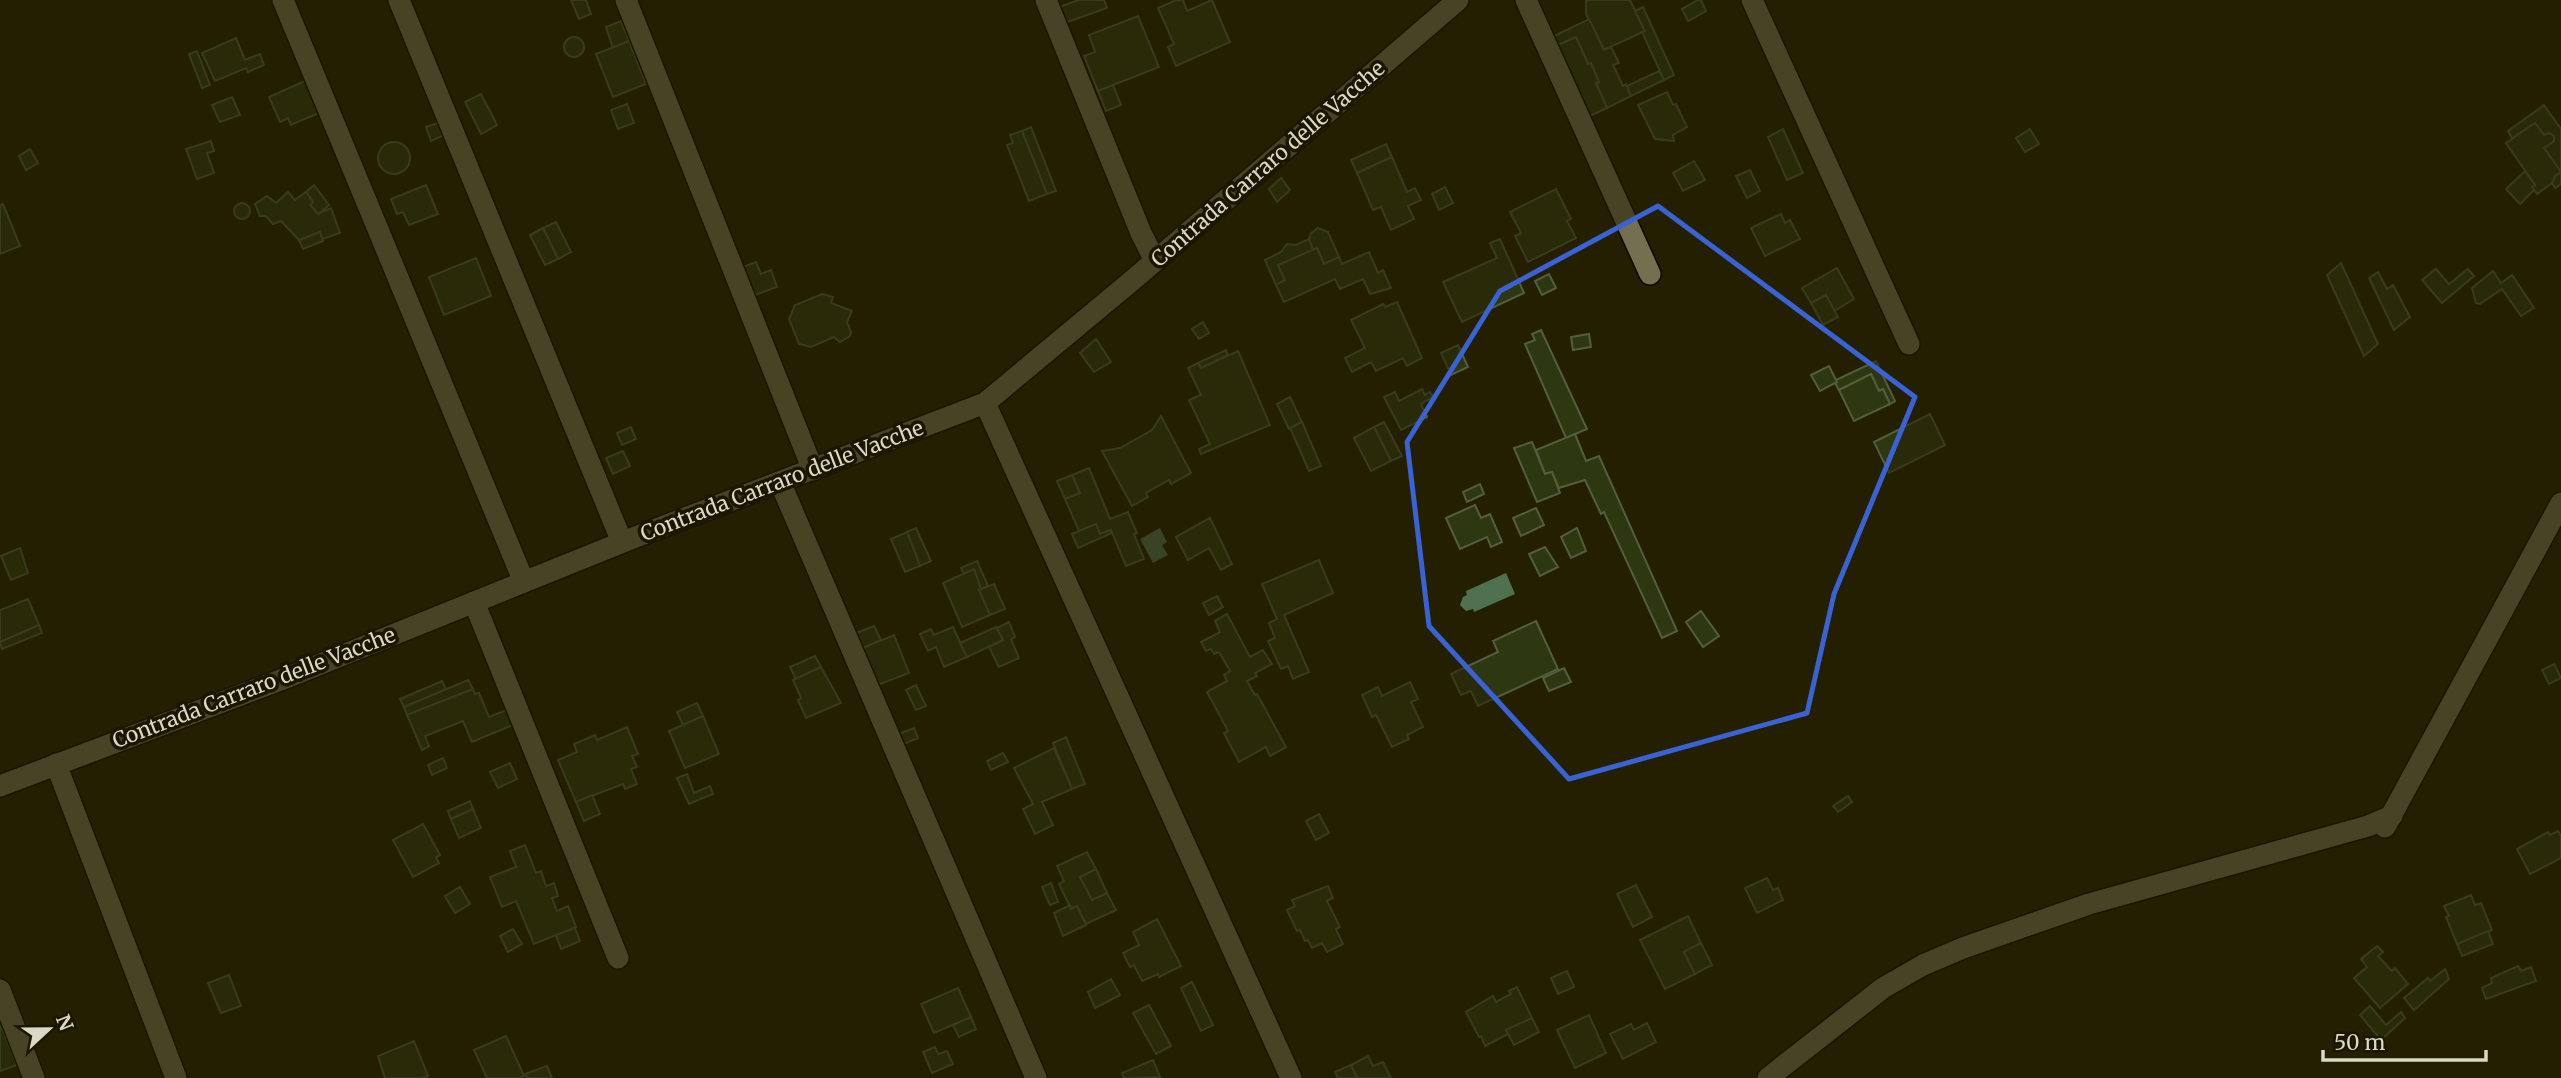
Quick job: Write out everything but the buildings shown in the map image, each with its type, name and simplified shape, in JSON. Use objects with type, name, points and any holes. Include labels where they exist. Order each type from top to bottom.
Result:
[{"type":"street","points":[[284,0],[524,582]]},
{"type":"street","points":[[399,0],[622,542]]},
{"type":"street","points":[[626,0],[813,470]]},
{"type":"street","points":[[1046,0],[1141,233],[1155,261]]},
{"type":"street","name":"Contrada Carraro delle Vacche","points":[[0,786],[286,678],[622,542],[985,403],[1155,261],[1458,0]]},
{"type":"street","points":[[1526,0],[1650,274]]},
{"type":"street","points":[[1752,0],[1909,344]]},
{"type":"street","points":[[985,403],[1291,1078]]},
{"type":"street","points":[[780,482],[1036,1078]]},
{"type":"street","points":[[1768,1078],[1883,988],[1923,965],[2090,904],[2368,826],[2387,824],[2561,503]]},
{"type":"street","points":[[474,602],[618,958]]},
{"type":"street","points":[[56,764],[176,1078]]},
{"type":"street","points":[[0,990],[34,1078]]},
{"type":"highlighted area","points":[[1658,206],[1915,397],[1834,594],[1807,713],[1569,779],[1429,626],[1407,442],[1500,291]]},
{"type":"shaded area","points":[[1160,528],[1167,542],[1162,545],[1168,555],[1153,563],[1140,539]]},
{"type":"shaded area","points":[[1506,573],[1515,594],[1474,612],[1473,609],[1466,611],[1460,605],[1463,597],[1467,595],[1466,591]]}]
